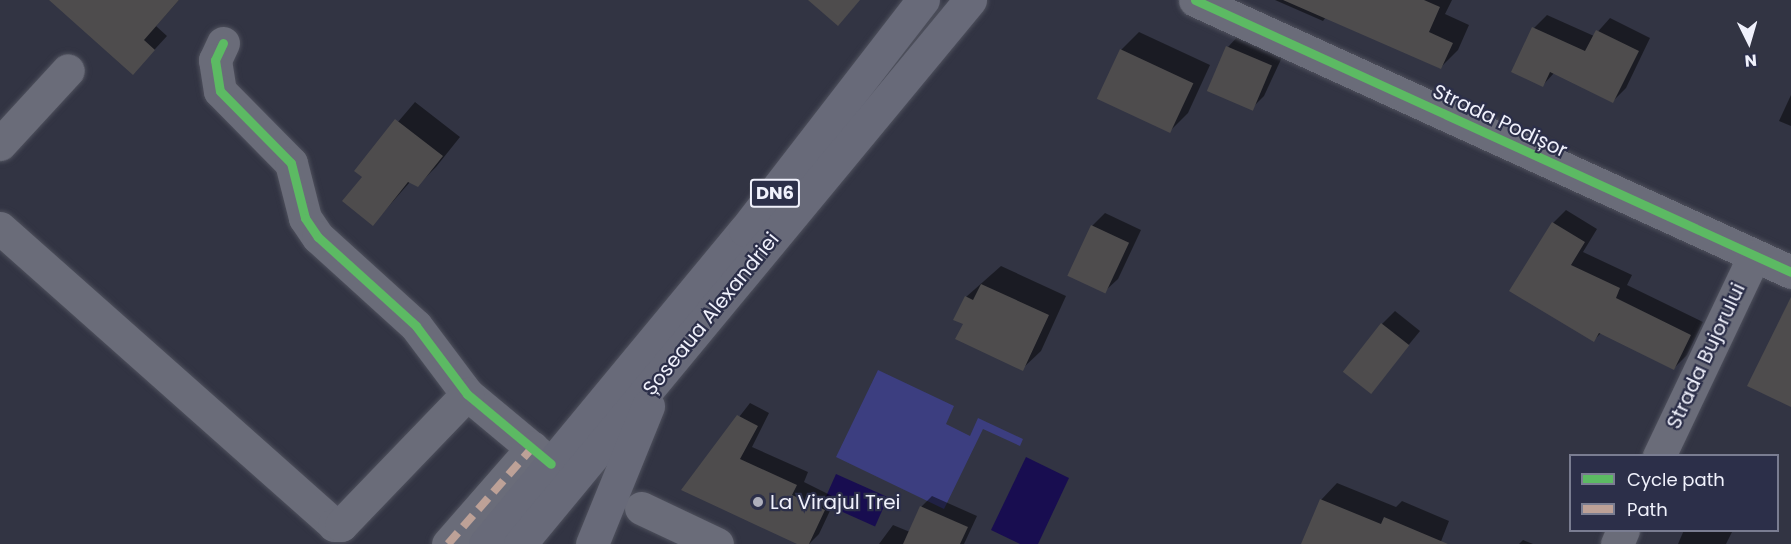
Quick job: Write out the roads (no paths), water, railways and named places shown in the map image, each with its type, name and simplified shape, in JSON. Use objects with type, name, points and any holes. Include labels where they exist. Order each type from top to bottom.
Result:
[{"type":"highway","name":"Șoseaua Alexandriei","points":[[485,544],[542,456],[745,230],[923,0]]},
{"type":"highway","name":"Șoseaua Alexandriei","points":[[520,544],[659,379],[970,0]]},
{"type":"highway","points":[[592,544],[659,379]]},
{"type":"street","name":"Strada Podișor","points":[[1195,0],[1791,272]]},
{"type":"street","points":[[223,43],[215,60],[220,91],[291,163],[305,218],[318,237],[416,326],[468,394],[542,456],[448,544]]},
{"type":"street","points":[[0,144],[68,70]]},
{"type":"street","points":[[0,228],[334,525],[341,525],[468,394]]},
{"type":"street","name":"Strada Bujorului","points":[[1660,454],[1754,256]]},
{"type":"street","points":[[641,508],[717,544]]},
{"type":"place","name":"La Virajul Trei","points":[[758,502]]}]
